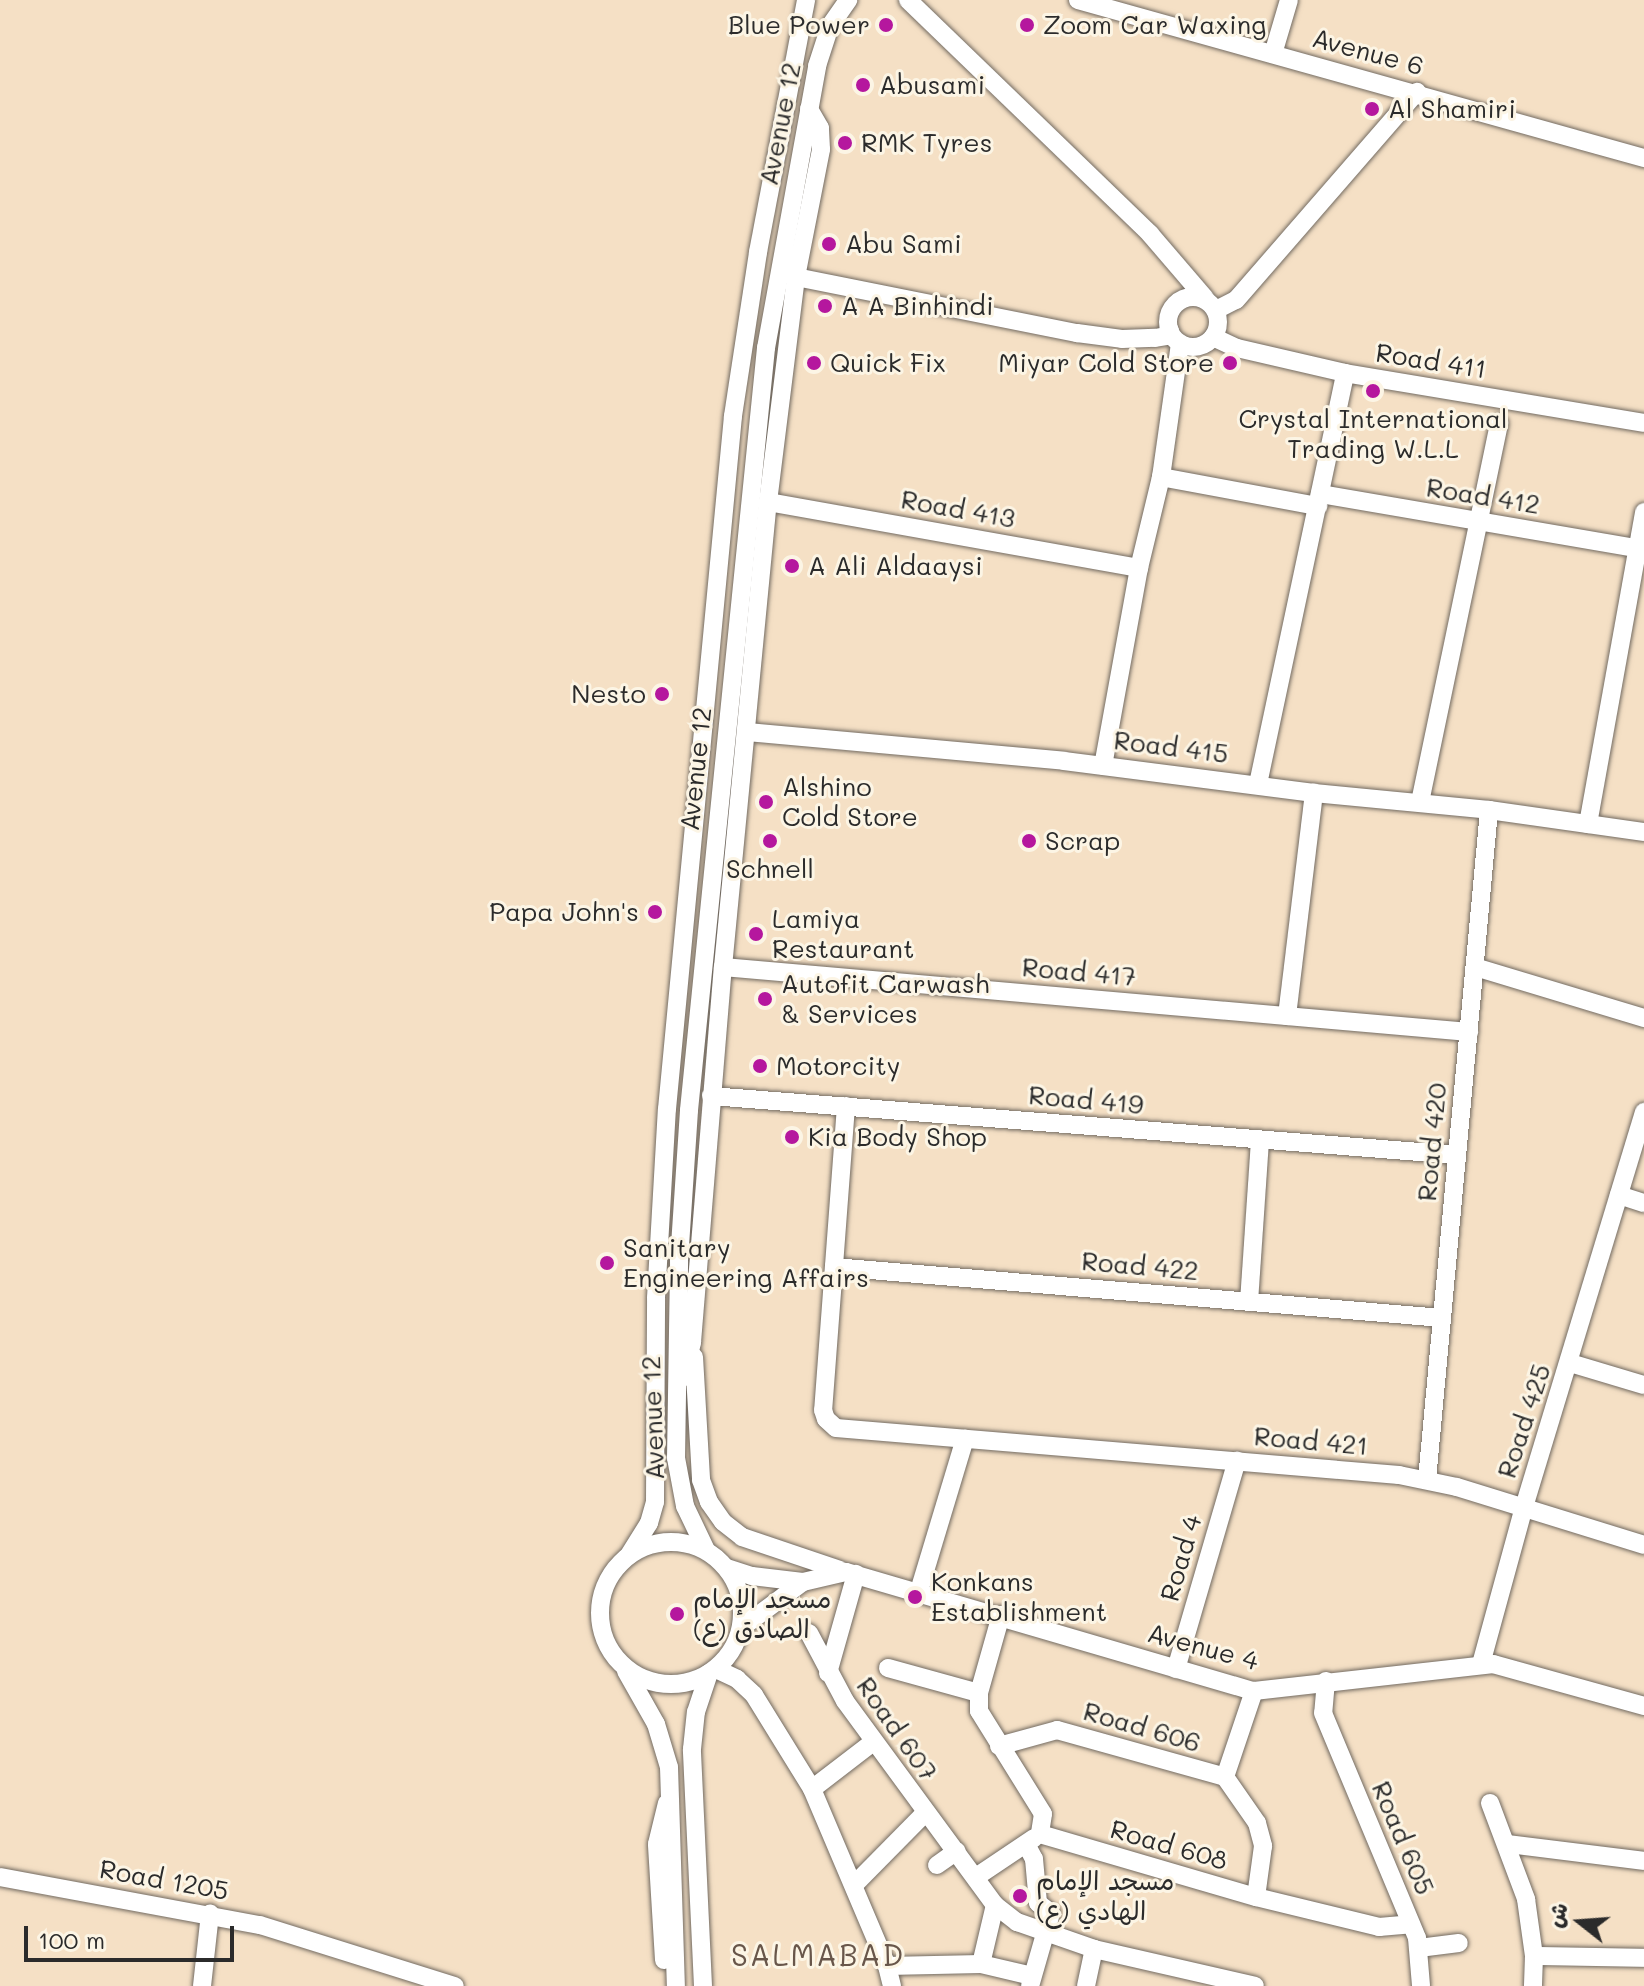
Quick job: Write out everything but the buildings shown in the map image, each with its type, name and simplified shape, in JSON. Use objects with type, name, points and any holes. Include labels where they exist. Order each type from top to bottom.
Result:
[{"type":"street","name":"Avenue 12","points":[[629,1555],[649,1523],[655,1502],[656,1298],[667,1109],[733,416],[758,252],[806,0]]},
{"type":"street","name":"Avenue 12","points":[[706,1550],[694,1529],[679,1482],[676,1403],[679,1261],[689,1110],[761,389],[785,232],[809,109],[825,38],[848,0]]},
{"type":"street","name":"Avenue 6","points":[[1078,0],[1417,92],[1644,158]]},
{"type":"street","points":[[1273,54],[1289,0]]},
{"type":"street","points":[[914,2],[1169,256],[1210,304],[1218,321],[1213,337],[1194,347],[1173,329]]},
{"type":"street","points":[[796,277],[1077,333],[1144,339],[1166,336],[1173,329],[1180,300],[1210,304],[1236,300],[1417,92]]},
{"type":"street","points":[[809,109],[817,119],[821,149],[796,277],[768,502],[711,1096],[692,1342],[701,1480],[709,1502],[723,1522],[742,1537],[851,1573]]},
{"type":"street","points":[[1103,766],[1139,568],[1161,477],[1173,329],[1169,256]]},
{"type":"street","name":"Road 411","points":[[1213,337],[1237,348],[1345,373],[1644,423]]},
{"type":"street","points":[[1258,784],[1345,373]]},
{"type":"street","points":[[1420,802],[1499,423]]},
{"type":"street","points":[[1161,477],[1319,500]]},
{"type":"street","name":"Road 412","points":[[1319,500],[1637,548]]},
{"type":"street","name":"Road 413","points":[[768,502],[1139,568]]},
{"type":"street","points":[[1588,824],[1644,512]]},
{"type":"street","name":"Road 415","points":[[748,732],[1103,766],[1314,793],[1489,810],[1644,832]]},
{"type":"street","points":[[1287,1016],[1314,793]]},
{"type":"street","name":"Road 420","points":[[1427,1480],[1489,810]]},
{"type":"street","name":"Road 417","points":[[723,967],[1469,1032]]},
{"type":"street","points":[[1475,967],[1644,1018]]},
{"type":"street","name":"Road 419","points":[[711,1096],[1457,1155]]},
{"type":"street","points":[[834,1267],[846,1106]]},
{"type":"street","name":"Road 425","points":[[1481,1664],[1524,1507],[1644,1112]]},
{"type":"street","points":[[1249,1302],[1260,1141]]},
{"type":"street","points":[[1619,1195],[1644,1203]]},
{"type":"street","name":"Road 422","points":[[834,1267],[1442,1318]]},
{"type":"street","name":"Road 421","points":[[834,1267],[823,1410],[826,1419],[836,1428],[1427,1480],[1644,1545]]},
{"type":"street","points":[[676,1403],[692,1342]]},
{"type":"street","points":[[1570,1363],[1644,1385]]},
{"type":"street","points":[[919,1591],[965,1439]]},
{"type":"street","name":"Road 4","points":[[1176,1669],[1237,1461]]},
{"type":"street","points":[[676,1986],[672,1789],[656,1724],[624,1666],[606,1643],[601,1623],[601,1603],[606,1583],[629,1555],[647,1546],[667,1542],[687,1543],[706,1550],[727,1568],[737,1587],[742,1607],[741,1628],[729,1654],[713,1671],[696,1712],[692,1749],[703,1986]]},
{"type":"street","name":"Avenue 4","points":[[727,1568],[764,1578],[803,1582],[851,1573],[1254,1691],[1481,1664],[1505,1665],[1644,1706]]},
{"type":"street","name":"Road 607","points":[[828,1673],[851,1573]]},
{"type":"street","name":"Avenue 4","points":[[741,1628],[803,1582]]},
{"type":"street","points":[[887,1966],[981,1964],[1031,1981],[1051,1913],[1038,1903],[1034,1859],[1033,1839],[1043,1814],[979,1711],[979,1693],[1001,1615]]},
{"type":"street","name":"Road 607","points":[[809,1633],[828,1673],[873,1742],[995,1905],[1017,1922],[1094,1949],[1255,1986]]},
{"type":"street","points":[[624,1666],[643,1679],[665,1684],[688,1682],[713,1671],[737,1679],[754,1695],[812,1789],[887,1966],[892,1986]]},
{"type":"street","points":[[888,1668],[979,1693]]},
{"type":"street","name":"Road 605","points":[[1326,1681],[1323,1713],[1411,1924],[1419,1948],[1421,1986]]},
{"type":"street","name":"Road 605","points":[[1291,1688],[1323,1713]]},
{"type":"street","name":"Road 606","points":[[1225,1777],[1254,1691]]},
{"type":"street","name":"Road 606","points":[[999,1746],[1057,1730],[1225,1777],[1257,1823],[1263,1846],[1256,1897]]},
{"type":"street","points":[[812,1789],[873,1742]]},
{"type":"street","points":[[667,1986],[657,1844],[662,1814],[672,1789]]},
{"type":"street","points":[[1490,1803],[1508,1844],[1526,1899],[1534,1956],[1533,1986]]},
{"type":"street","name":"Road 607","points":[[854,1885],[924,1814]]},
{"type":"street","points":[[976,1877],[1033,1839]]},
{"type":"street","name":"Road 608","points":[[1033,1839],[1383,1928],[1411,1924]]},
{"type":"street","points":[[1508,1844],[1644,1861]]},
{"type":"street","points":[[937,1865],[957,1851]]},
{"type":"street","name":"Road 1205","points":[[0,1877],[210,1913],[260,1925],[455,1986]]},
{"type":"street","points":[[1360,1922],[1378,1921],[1402,1903]]},
{"type":"street","points":[[981,1964],[995,1905]]},
{"type":"street","points":[[202,1986],[210,1913]]},
{"type":"street","points":[[1419,1948],[1459,1943]]},
{"type":"street","points":[[1086,1986],[1094,1949]]},
{"type":"street","points":[[1534,1956],[1644,1958]]},
{"type":"place","name":"Blue Power","points":[[886,25]]},
{"type":"place","name":"Zoom Car Waxing","points":[[1027,25]]},
{"type":"place","name":"Abusami","points":[[863,85]]},
{"type":"place","name":"Al Shamiri","points":[[1372,109]]},
{"type":"place","name":"RMK Tyres","points":[[845,143]]},
{"type":"place","name":"Abu Sami","points":[[829,244]]},
{"type":"place","name":"A A Binhindi","points":[[825,306]]},
{"type":"place","name":"Quick Fix","points":[[814,363]]},
{"type":"place","name":"Miyar Cold Store","points":[[1230,363]]},
{"type":"place","name":"Crystal International Trading W.L.L","points":[[1373,391]]},
{"type":"place","name":"A Ali Aldaaysi","points":[[792,566]]},
{"type":"place","name":"Nesto","points":[[662,694]]},
{"type":"place","name":"Alshino Cold Store","points":[[766,802]]},
{"type":"place","name":"Schnell","points":[[770,841]]},
{"type":"place","name":"Scrap","points":[[1029,841]]},
{"type":"place","name":"Papa John's","points":[[655,912]]},
{"type":"place","name":"Lamiya Restaurant","points":[[756,934]]},
{"type":"place","name":"Autofit Carwash & Services","points":[[765,999]]},
{"type":"place","name":"Motorcity","points":[[760,1066]]},
{"type":"place","name":"Kia Body Shop","points":[[792,1137]]},
{"type":"place","name":"Sanitary Engineering Affairs","points":[[607,1263]]},
{"type":"place","name":"Konkans Establishment","points":[[915,1597]]},
{"type":"place","name":"مسجد الإمام الصادق (ع)","points":[[677,1614]]},
{"type":"place","name":"مسجد الإمام الهادي (ع)","points":[[1020,1896]]},
{"type":"district","name":"SALMABAD","points":[[818,1954]]}]
